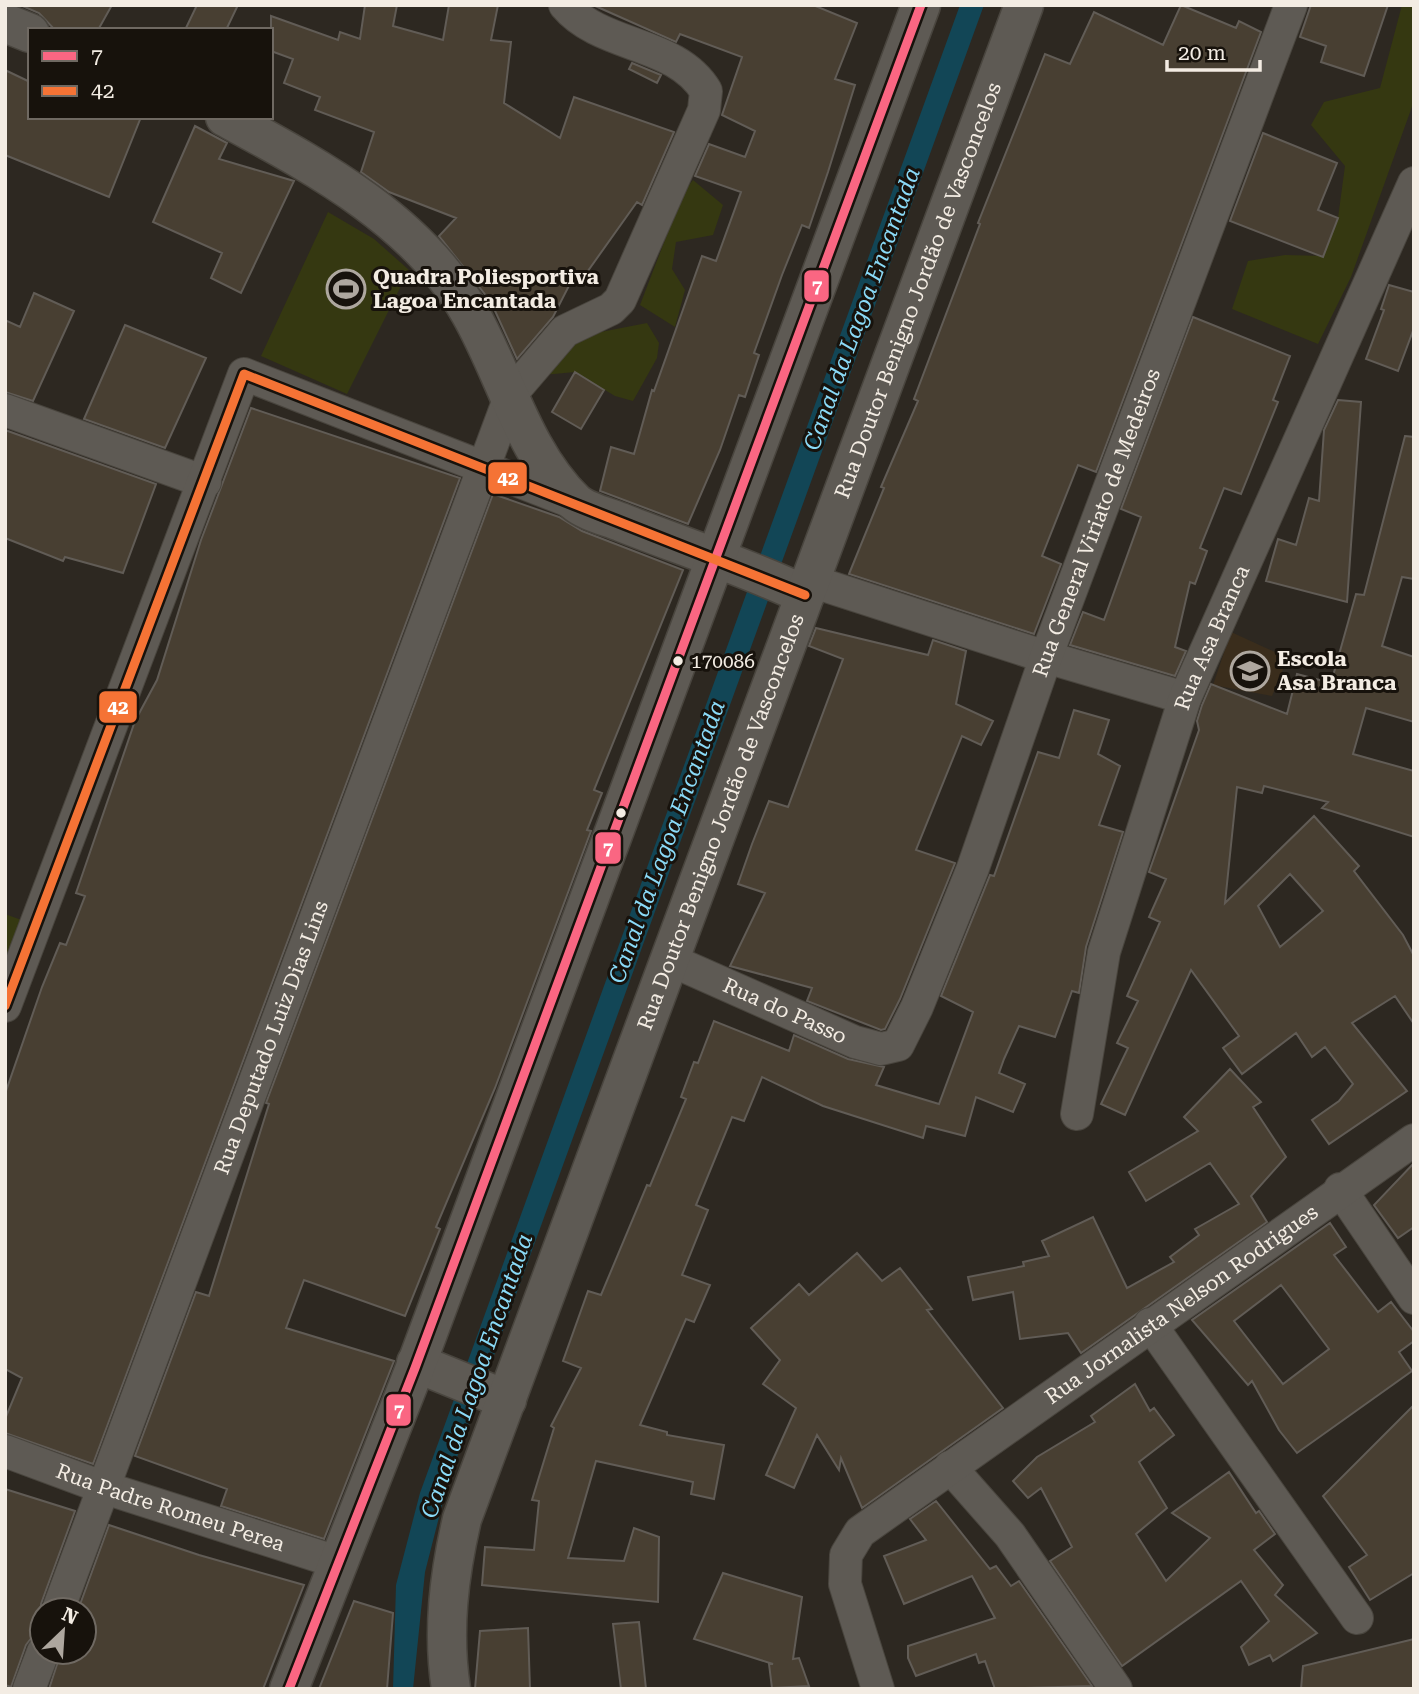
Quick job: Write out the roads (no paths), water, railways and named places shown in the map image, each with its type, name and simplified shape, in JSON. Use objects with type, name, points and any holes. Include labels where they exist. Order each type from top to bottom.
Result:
[{"type":"main road","points":[[289,1689],[724,561],[921,5]]},
{"type":"main road","name":"Rua Doutor Benigno Jordão de Vasconcelos","points":[[451,1689],[447,1605],[449,1572],[487,1397],[668,959],[803,588],[1024,5]]},
{"type":"main road","points":[[5,23],[28,32]]},
{"type":"main road","points":[[228,119],[338,182],[384,215],[450,282],[469,311],[541,458],[577,504],[724,561],[803,588]]},
{"type":"main road","points":[[416,1365],[487,1397]]},
{"type":"street","points":[[510,394],[565,331],[611,309],[621,300],[698,127],[706,100],[706,91],[701,83],[682,67],[587,22],[565,5]]},
{"type":"street","name":"Rua General Viriato de Medeiros","points":[[902,1039],[973,868],[1046,657],[1290,5]]},
{"type":"street","name":"Rua Asa Branca","points":[[1077,1114],[1104,953],[1185,698],[1414,183]]},
{"type":"street","points":[[5,1006],[244,374],[577,504]]},
{"type":"street","name":"Rua Deputado Luiz Dias Lins","points":[[63,1596],[510,394]]},
{"type":"street","points":[[5,410],[205,482]]},
{"type":"street","points":[[803,588],[1185,698]]},
{"type":"street","name":"Rua do Passo","points":[[668,959],[855,1042],[881,1049],[898,1045],[902,1039]]},
{"type":"street","name":"Rua Jornalista Nelson Rodrigues","points":[[878,1689],[845,1584],[845,1555],[860,1532],[1340,1189],[1414,1140]]},
{"type":"street","points":[[1340,1189],[1414,1297]]},
{"type":"street","points":[[1150,1324],[1357,1618]]},
{"type":"street","points":[[416,1365],[487,1397]]},
{"type":"street","name":"Rua Padre Romeu Perea","points":[[5,1451],[103,1487],[337,1562]]},
{"type":"street","points":[[950,1467],[1010,1535],[1116,1689]]},
{"type":"street","points":[[30,1689],[38,1666]]},
{"type":"water","name":"Canal da Lagoa Encantada","points":[[960,5],[984,5],[448,1482],[425,1572],[413,1689],[393,1689],[396,1585],[420,1493]]},
{"type":"place","name":"Quadra Poliesportiva Lagoa Encantada","points":[[346,289]]},
{"type":"place","name":"170086","points":[[678,661]]},
{"type":"place","name":"Escola Asa Branca","points":[[1250,671]]}]
